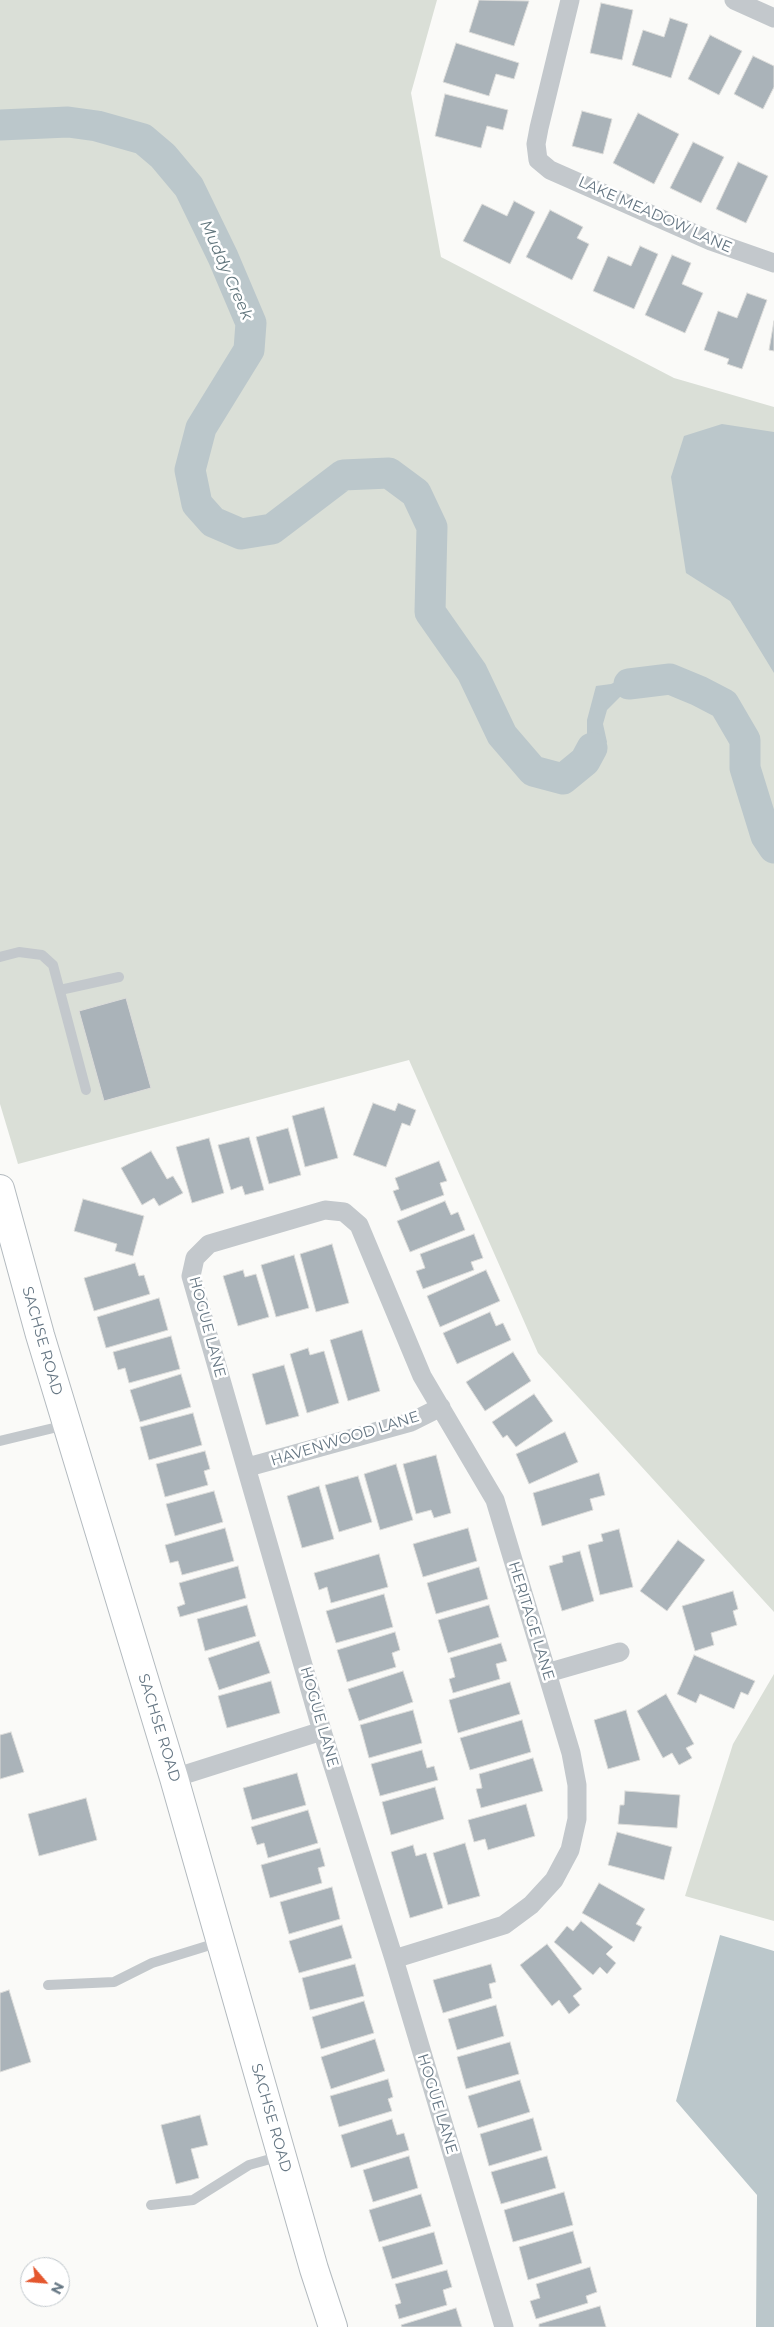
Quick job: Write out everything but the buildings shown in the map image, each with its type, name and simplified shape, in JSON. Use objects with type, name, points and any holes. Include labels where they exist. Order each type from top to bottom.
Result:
[{"type":"main road","name":"SACHSE ROAD","points":[[0,1189],[67,1425],[174,1778],[314,2269],[334,2327]]},
{"type":"main road","name":"SACHSE ROAD","points":[[314,2269],[322,2327]]},
{"type":"street","name":"LAKE MEADOW LANE","points":[[570,0],[539,128],[536,144],[538,160],[550,170],[711,241],[774,263]]},
{"type":"street","points":[[734,0],[774,18]]},
{"type":"street","name":"HOGUE LANE","points":[[344,1212],[325,1210],[218,1241],[201,1250],[195,1258],[192,1267],[194,1286],[248,1467],[322,1731],[394,1959],[504,2327]]},
{"type":"street","name":"HERITAGE LANE","points":[[344,1212],[359,1225],[422,1376],[495,1500],[572,1753],[577,1785],[577,1819],[570,1850],[554,1880],[537,1899],[504,1925],[394,1959]]},
{"type":"street","name":"HAVENWOOD LANE","points":[[248,1467],[411,1422],[441,1407]]},
{"type":"street","points":[[547,1672],[620,1652]]},
{"type":"street","points":[[174,1778],[322,1731]]},
{"type":"lane","points":[[0,957],[19,952],[42,955],[53,966],[86,1090]]},
{"type":"lane","points":[[60,990],[119,977]]},
{"type":"lane","points":[[0,1441],[67,1425]]},
{"type":"lane","points":[[48,1985],[114,1982],[152,1963],[221,1942]]},
{"type":"lane","points":[[151,2205],[193,2200],[249,2165],[282,2156]]},
{"type":"shaded area","points":[[0,0],[437,0],[411,93],[441,257],[674,378],[774,407],[774,1612],[538,1353],[409,1060],[18,1164],[0,1104]]},
{"type":"shaded area","points":[[67,113],[68,128],[0,136],[0,115]]},
{"type":"shaded area","points":[[722,424],[774,432],[774,673],[730,601],[686,573],[671,477],[684,436]]},
{"type":"shaded area","points":[[666,673],[676,689],[665,685],[640,687],[625,692],[607,710],[603,724],[607,742],[592,770],[572,787],[563,779],[560,766],[587,741],[587,720],[596,686],[611,684],[632,674]]},
{"type":"shaded area","points":[[774,1674],[774,1921],[685,1896],[733,1744]]},
{"type":"shaded area","points":[[720,1935],[774,1951],[774,2327],[756,2327],[757,2195],[676,2101]]},
{"type":"waterway","name":"Muddy Creek","points":[[0,125],[68,122],[97,126],[143,139],[163,156],[189,187],[223,257],[251,323],[249,350],[201,428],[190,470],[197,504],[213,522],[241,534],[272,529],[343,475],[389,473],[416,493],[432,527],[430,612],[472,672],[502,735],[533,771],[563,779],[585,761],[592,748]]},
{"type":"waterway","name":"Muddy Creek","points":[[629,684],[670,679],[724,704],[745,740],[745,768],[766,836],[774,848]]}]
